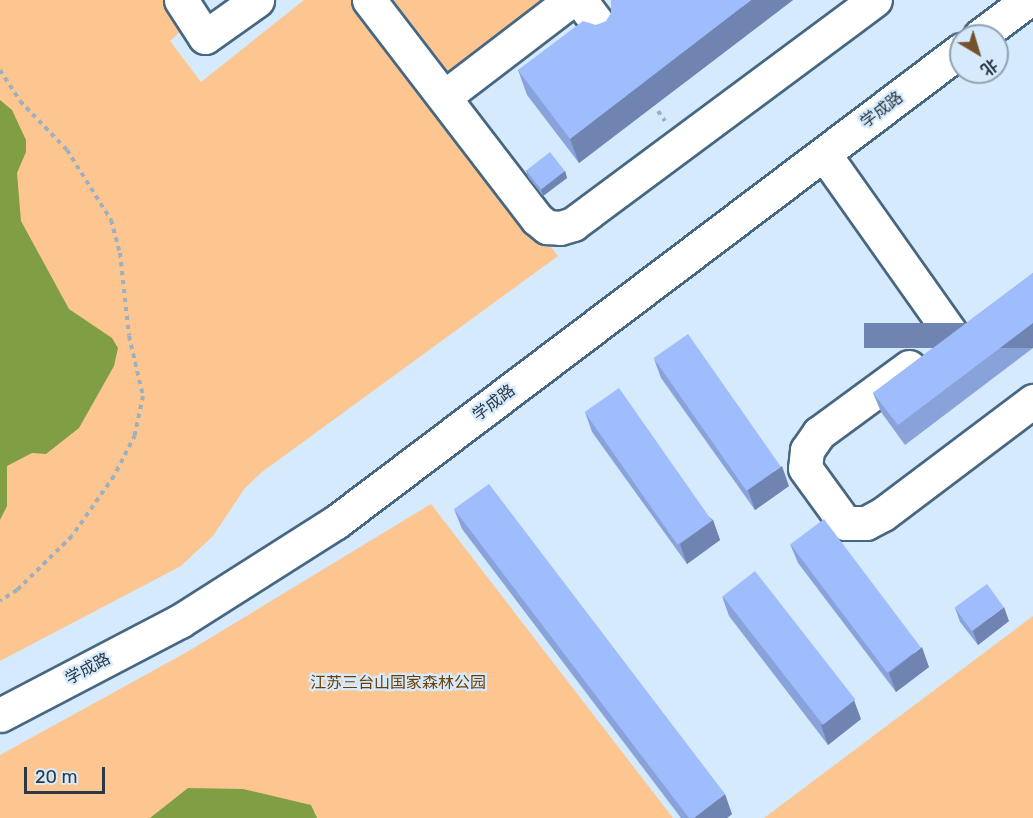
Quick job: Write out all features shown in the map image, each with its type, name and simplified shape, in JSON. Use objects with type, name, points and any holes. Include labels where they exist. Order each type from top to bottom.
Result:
[{"type":"street","points":[[181,0],[206,38],[257,0]]},
{"type":"street","points":[[369,0],[537,219],[547,227],[560,228],[573,224],[875,0]]},
{"type":"street","points":[[444,97],[571,0]]},
{"type":"street","points":[[580,0],[603,31]]},
{"type":"street","points":[[996,24],[1028,0]]},
{"type":"street","name":"学成路","points":[[0,715],[180,621],[336,522],[949,59]]},
{"type":"street","points":[[824,154],[952,335]]},
{"type":"street","points":[[979,314],[819,434],[807,450],[805,468],[845,523],[866,524],[883,514],[1033,401]]},
{"type":"path","points":[[0,70],[20,101],[67,150],[111,220],[120,253],[129,336],[143,396],[135,435],[114,476],[72,536],[17,590],[0,601]]},
{"type":"green space","points":[[0,0],[164,0],[183,29],[170,41],[201,82],[304,0],[361,0],[558,256],[262,472],[245,488],[213,536],[181,566],[0,661]]},
{"type":"green space","points":[[393,0],[550,0],[455,80]]},
{"type":"green space","name":"江苏三台山国家森林公园","points":[[431,504],[673,818],[0,818],[0,755],[187,652]]},
{"type":"green space","points":[[1033,616],[1033,818],[764,818]]},
{"type":"shaded area","points":[[0,100],[12,110],[26,140],[26,152],[17,173],[21,221],[69,309],[112,338],[118,348],[114,366],[79,428],[46,454],[32,453],[7,466],[7,506],[0,520]]},
{"type":"shaded area","points":[[188,788],[243,789],[311,805],[317,818],[150,818]]},
{"type":"building","points":[[611,0],[751,0],[570,139],[518,70],[583,21],[596,25],[606,21],[611,13]]},
{"type":"building","points":[[550,152],[565,171],[541,189],[526,170]]},
{"type":"building","points":[[1033,273],[1033,323],[898,425],[873,393]]},
{"type":"building","points":[[688,334],[781,467],[747,491],[654,358]]},
{"type":"building","points":[[619,388],[712,521],[678,545],[585,412]]},
{"type":"building","points":[[489,484],[725,794],[694,818],[689,818],[454,509]]},
{"type":"building","points":[[824,519],[921,648],[887,673],[790,544]]},
{"type":"building","points":[[755,571],[855,699],[823,725],[723,596]]},
{"type":"building","points":[[987,584],[1004,607],[972,631],[955,608]]}]
